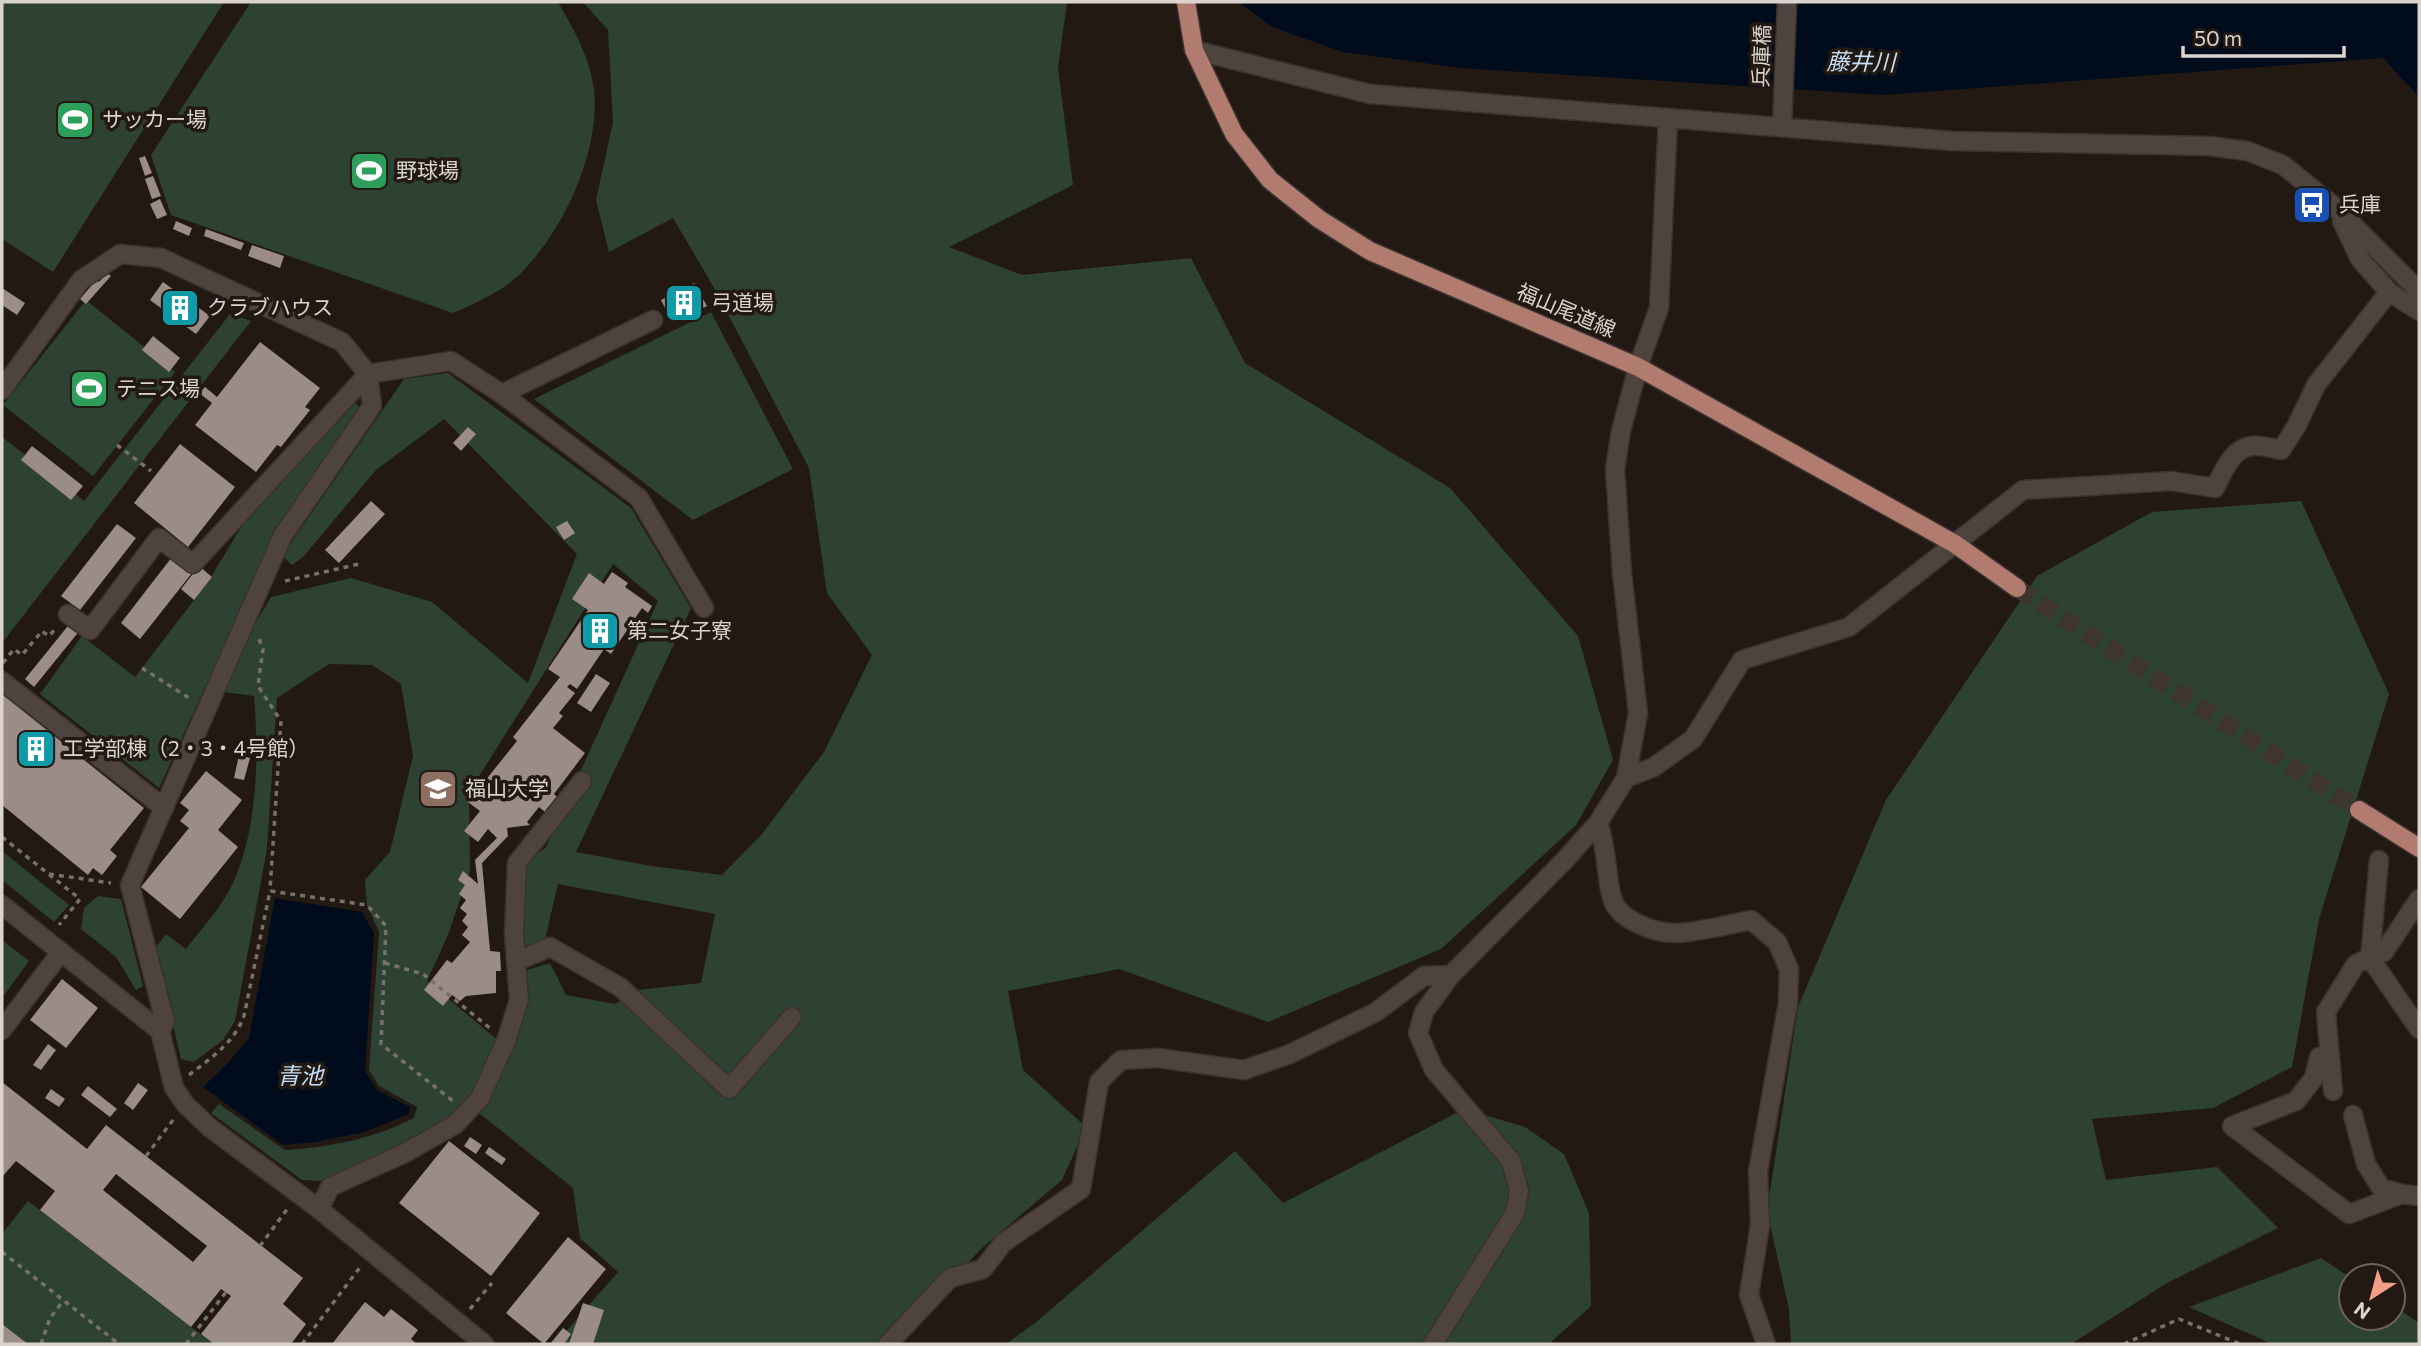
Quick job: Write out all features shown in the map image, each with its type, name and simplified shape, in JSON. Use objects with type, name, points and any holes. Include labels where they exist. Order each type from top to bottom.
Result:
[{"type":"main road","name":"福山尾道線","points":[[1186,2],[1194,50],[1234,134],[1270,180],[1319,219],[1370,251],[1638,367],[1955,544],[2017,588]]},
{"type":"main road","points":[[2359,810],[2419,848]]},
{"type":"street","name":"兵庫橋","points":[[1782,119],[1787,2]]},
{"type":"street","points":[[1194,50],[1370,94],[1668,118],[1782,119],[1952,141],[2209,146],[2247,151],[2283,165],[2336,208],[2419,291]]},
{"type":"street","points":[[1433,1344],[1515,1213],[1519,1191],[1511,1161],[1434,1070],[1418,1033],[1424,1012],[1451,975],[1598,823],[1626,778],[1638,713],[1622,573],[1615,469],[1621,431],[1638,367],[1659,308],[1668,118]]},
{"type":"street","points":[[2336,208],[2360,259],[2389,292],[2419,311]]},
{"type":"street","points":[[2,390],[81,280],[120,254],[161,258],[342,342],[368,374],[372,406],[282,537],[130,885],[165,1022],[160,1031]]},
{"type":"street","points":[[1626,778],[1654,768],[1693,739],[1742,660],[1849,627],[2023,490],[2171,481],[2215,488],[2237,451],[2252,446],[2281,450],[2296,427],[2316,385],[2389,292]]},
{"type":"street","points":[[502,394],[653,320]]},
{"type":"street","points":[[68,614],[90,630],[159,538],[193,564],[368,374],[451,360],[502,394],[639,498],[704,608]]},
{"type":"street","points":[[2,681],[164,808]]},
{"type":"street","points":[[319,1209],[330,1187],[403,1154],[456,1124],[480,1098],[506,1041],[519,1000],[514,933],[517,863],[582,781]]},
{"type":"street","points":[[1598,823],[1605,842],[1612,899],[1619,912],[1647,927],[1675,933],[1751,920],[1777,942],[1789,969],[1788,1003],[1758,1171],[1760,1225],[1749,1295],[1766,1344]]},
{"type":"street","points":[[2379,860],[2370,958],[2419,1029]]},
{"type":"street","points":[[2333,1091],[2326,1012],[2356,964],[2384,952],[2419,899]]},
{"type":"street","points":[[2,905],[160,1031],[174,1088],[185,1104],[209,1127],[319,1209],[484,1344]]},
{"type":"street","points":[[517,961],[550,947],[620,987],[729,1089],[792,1017]]},
{"type":"street","points":[[2,1030],[61,952]]},
{"type":"street","points":[[888,1344],[950,1278],[983,1269],[1003,1243],[1081,1189],[1099,1082],[1121,1060],[1158,1058],[1244,1070],[1290,1054],[1376,1012],[1424,976],[1451,975]]},
{"type":"street","points":[[2330,1053],[2319,1057],[2314,1077],[2296,1101],[2232,1126],[2349,1214],[2411,1195]]},
{"type":"street","points":[[2353,1115],[2366,1164],[2381,1188],[2411,1195]]},
{"type":"path","points":[[117,445],[151,471]]},
{"type":"path","points":[[258,593],[282,582],[359,564]]},
{"type":"path","points":[[2,664],[14,649],[22,655],[42,631],[49,636],[68,614]]},
{"type":"path","points":[[174,1088],[223,1048],[238,1031],[270,891],[281,721],[258,686],[263,649],[248,615]]},
{"type":"path","points":[[142,668],[189,699],[194,687]]},
{"type":"path","points":[[2,837],[80,899],[56,929]]},
{"type":"path","points":[[48,874],[130,885]]},
{"type":"path","points":[[270,891],[367,905],[386,926],[381,1044],[435,1086]]},
{"type":"path","points":[[385,963],[423,974],[506,1041]]},
{"type":"path","points":[[146,1156],[185,1104]]},
{"type":"path","points":[[260,1246],[299,1194]]},
{"type":"path","points":[[302,1344],[371,1253]]},
{"type":"path","points":[[3,1255],[119,1344]]},
{"type":"path","points":[[460,1322],[492,1283]]},
{"type":"path","points":[[186,1344],[226,1292]]},
{"type":"path","points":[[41,1344],[50,1318],[63,1301]]},
{"type":"path","points":[[2124,1344],[2179,1320],[2240,1344]]},
{"type":"green space","name":"サッカー場","points":[[2,2],[224,2],[53,272],[2,239]]},
{"type":"green space","name":"野球場","points":[[251,2],[558,2],[581,44],[592,79],[594,115],[591,139],[585,164],[565,212],[552,234],[515,279],[453,313],[171,215],[151,155]]},
{"type":"green space","points":[[583,2],[1067,2],[1058,68],[1073,185],[949,247],[1022,275],[1191,258],[1245,363],[1450,488],[1578,636],[1613,760],[1576,825],[1441,949],[1268,1022],[1119,969],[1008,991],[1023,1070],[1086,1127],[1062,1180],[982,1248],[890,1344],[555,1344],[618,1272],[580,1238],[573,1188],[479,1113],[507,1056],[524,971],[550,963],[566,995],[615,1004],[638,990],[701,983],[715,914],[558,884],[545,939],[520,949],[523,865],[546,847],[658,601],[613,564],[469,792],[470,870],[448,935],[427,981],[500,1042],[474,1096],[459,1115],[385,1156],[322,1181],[302,1180],[211,1113],[219,1104],[285,1150],[351,1141],[414,1118],[417,1107],[379,1086],[369,1070],[379,932],[367,905],[365,880],[390,852],[413,756],[401,684],[372,665],[329,664],[277,698],[267,849],[235,1021],[223,1040],[194,1062],[181,1059],[155,948],[166,934],[186,949],[223,900],[241,862],[248,839],[255,791],[254,696],[223,692],[240,649],[271,597],[351,578],[432,602],[528,683],[577,554],[444,419],[376,470],[303,557],[292,565],[282,556],[404,379],[448,373],[631,508],[691,608],[576,852],[651,866],[722,875],[762,834],[824,752],[872,655],[827,593],[809,468],[713,286],[673,218],[609,252],[596,200],[613,122],[608,30]]},
{"type":"green space","name":"テニス場","points":[[86,300],[175,372],[93,476],[3,405]]},
{"type":"green space","points":[[711,312],[793,469],[693,520],[534,399]]},
{"type":"green space","points":[[230,314],[251,321],[2,643],[2,437],[84,501]]},
{"type":"green space","points":[[353,400],[361,409],[274,531],[159,788],[40,694],[82,636],[135,677],[208,582],[246,519]]},
{"type":"green space","points":[[2301,501],[2389,694],[2319,919],[2292,1067],[2213,1108],[2092,1119],[2106,1180],[2217,1167],[2278,1228],[2167,1283],[2071,1344],[1791,1344],[1789,1309],[1767,1211],[1798,1007],[1886,800],[2037,576],[2152,512]]},
{"type":"green space","points":[[2,851],[69,905],[54,922],[2,880]]},
{"type":"green space","points":[[98,896],[121,899],[143,986],[136,990],[116,957],[81,929],[84,908]]},
{"type":"green space","points":[[2,940],[29,961],[2,998]]},
{"type":"green space","points":[[1464,1109],[1525,1127],[1564,1154],[1589,1213],[1591,1306],[1549,1344],[1006,1344],[1035,1323],[1235,1151],[1283,1203]]},
{"type":"green space","points":[[28,1201],[214,1344],[28,1344],[2,1324],[2,1234]]},
{"type":"green space","points":[[2321,1258],[2337,1269],[2337,1332],[2407,1332],[2407,1315],[2419,1323],[2419,1344],[2272,1344],[2189,1307]]},
{"type":"water","name":"藤井川","points":[[1239,2],[2419,2],[2419,97],[2383,58],[1883,95],[1461,68],[1343,52],[1272,27]]},
{"type":"water","name":"青池","points":[[275,898],[362,912],[374,933],[365,1071],[377,1090],[410,1107],[409,1114],[365,1132],[283,1145],[203,1087],[249,1038]]},
{"type":"building","points":[[145,156],[152,173],[145,176],[139,158]]},
{"type":"building","points":[[153,176],[161,196],[152,199],[145,179]]},
{"type":"building","points":[[160,199],[167,215],[157,219],[150,204]]},
{"type":"building","points":[[176,221],[192,228],[189,236],[173,229]]},
{"type":"building","points":[[206,229],[244,243],[241,250],[204,236]]},
{"type":"building","points":[[252,245],[284,256],[280,268],[248,256]]},
{"type":"building","points":[[107,273],[111,276],[86,304],[80,299],[96,280],[99,282]]},
{"type":"building","name":"クラブハウス","points":[[163,282],[210,316],[196,334],[150,300]]},
{"type":"building","name":"弓道場","points":[[694,283],[707,306],[672,322],[661,300]]},
{"type":"building","points":[[2,288],[25,303],[17,315],[2,305]]},
{"type":"building","points":[[153,336],[180,358],[169,372],[142,350]]},
{"type":"building","points":[[260,342],[320,388],[305,407],[310,410],[281,447],[277,445],[256,472],[195,425],[212,403],[199,393],[205,387],[217,397]]},
{"type":"building","points":[[468,427],[476,434],[461,451],[453,443]]},
{"type":"building","points":[[180,444],[235,487],[188,547],[134,503]]},
{"type":"building","points":[[32,446],[83,486],[71,500],[21,460]]},
{"type":"building","points":[[371,501],[385,514],[339,563],[325,550]]},
{"type":"building","points":[[567,521],[575,533],[564,540],[556,527]]},
{"type":"building","points":[[117,524],[136,538],[80,610],[61,596]]},
{"type":"building","points":[[172,557],[192,573],[140,639],[121,623]]},
{"type":"building","points":[[199,566],[212,577],[194,600],[181,589]]},
{"type":"building","points":[[612,572],[628,583],[625,587],[652,606],[648,613],[642,608],[611,654],[604,649],[577,689],[570,684],[567,687],[575,693],[559,713],[563,716],[553,728],[585,753],[554,794],[557,797],[545,812],[539,807],[527,822],[530,825],[507,828],[508,836],[482,863],[490,951],[500,952],[501,971],[496,971],[496,993],[466,996],[460,1001],[452,995],[443,1006],[424,990],[447,960],[452,963],[470,942],[462,935],[468,927],[462,921],[467,914],[460,908],[466,900],[459,894],[465,885],[458,880],[463,871],[478,884],[475,860],[497,838],[488,829],[478,842],[464,831],[480,811],[468,802],[517,741],[513,737],[560,677],[548,669],[588,610],[572,599],[589,573],[604,584]]},
{"type":"building","points":[[76,616],[85,624],[34,687],[25,679]]},
{"type":"building","points":[[596,674],[610,683],[591,712],[577,703]]},
{"type":"building","name":"工学部棟（2・3・4号館）","points":[[2,694],[144,808],[110,850],[117,856],[102,875],[93,868],[88,875],[2,805]]},
{"type":"building","points":[[239,755],[250,758],[244,780],[234,778]]},
{"type":"building","points":[[206,771],[242,800],[218,830],[238,847],[180,919],[141,887],[189,828],[180,821],[189,810],[180,803]]},
{"type":"building","points":[[62,979],[98,1008],[66,1048],[30,1020]]},
{"type":"building","points":[[48,1044],[56,1050],[41,1070],[33,1065]]},
{"type":"building","points":[[2,1082],[87,1149],[106,1125],[303,1278],[283,1304],[306,1324],[291,1344],[214,1344],[201,1334],[231,1296],[221,1289],[191,1327],[40,1210],[55,1191],[16,1161],[2,1177]],"holes":[[[116,1174],[207,1246],[193,1262],[103,1190]]]},
{"type":"building","points":[[138,1083],[148,1090],[133,1110],[124,1103]]},
{"type":"building","points":[[88,1086],[117,1109],[110,1117],[81,1095]]},
{"type":"building","points":[[51,1089],[65,1099],[59,1107],[45,1098]]},
{"type":"building","points":[[470,1137],[482,1145],[476,1154],[464,1146]]},
{"type":"building","points":[[449,1141],[540,1213],[491,1276],[399,1203]]},
{"type":"building","points":[[489,1147],[506,1159],[502,1165],[485,1153]]},
{"type":"building","points":[[568,1237],[606,1269],[544,1344],[506,1313]]},
{"type":"building","points":[[365,1302],[384,1317],[391,1309],[418,1330],[411,1339],[417,1344],[332,1344]]},
{"type":"building","points":[[583,1303],[604,1310],[593,1344],[569,1344]]},
{"type":"building","points":[[2,1324],[28,1344],[2,1344]]},
{"type":"building","points":[[563,1328],[571,1334],[564,1344],[550,1344]]},
{"type":"tunnel","points":[[2017,588],[2359,810]]},
{"type":"place","name":"サッカー場","points":[[75,120]]},
{"type":"place","name":"野球場","points":[[369,171]]},
{"type":"place","name":"兵庫","points":[[2312,205]]},
{"type":"place","name":"弓道場","points":[[684,303]]},
{"type":"place","name":"クラブハウス","points":[[180,308]]},
{"type":"place","name":"テニス場","points":[[89,389]]},
{"type":"place","name":"第二女子寮","points":[[600,631]]},
{"type":"place","name":"工学部棟（2・3・4号館）","points":[[36,749]]},
{"type":"place","name":"福山大学","points":[[438,789]]}]
